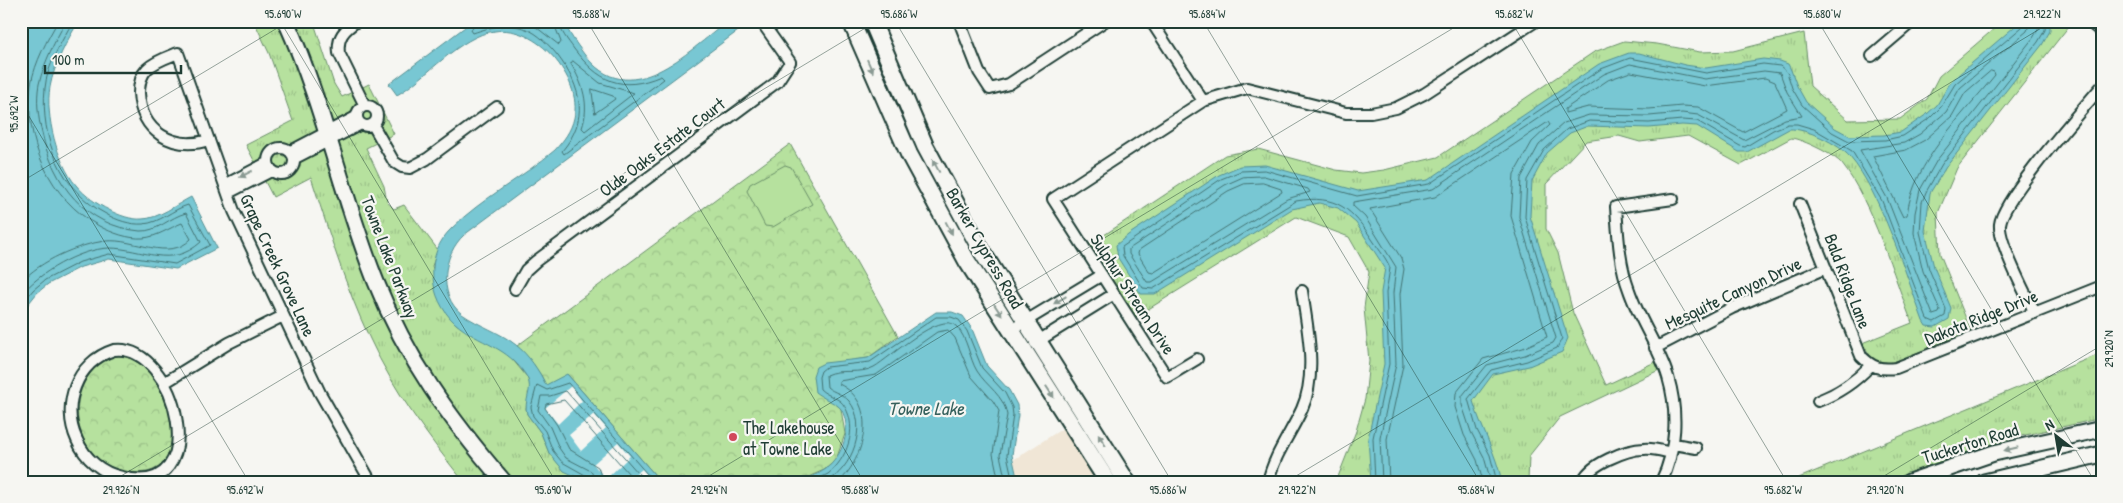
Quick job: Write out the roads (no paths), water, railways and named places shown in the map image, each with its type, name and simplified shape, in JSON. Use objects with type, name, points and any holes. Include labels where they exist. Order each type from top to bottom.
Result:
[{"type":"main road","name":"Barker Cypress Road","points":[[851,21],[909,154],[967,261],[1108,482]]},
{"type":"main road","name":"Barker Cypress Road","points":[[872,21],[926,146],[982,252],[1127,482]]},
{"type":"street","name":"Towne Lake Parkway","points":[[286,21],[373,275],[398,330],[423,376],[455,423],[504,482]]},
{"type":"street","points":[[269,167],[271,154],[276,150],[293,155],[358,121],[364,106],[339,53],[338,44],[340,36],[357,21]]},
{"type":"street","name":"Olde Oaks Estate Court","points":[[515,289],[526,270],[536,261],[777,82],[790,62],[761,21]]},
{"type":"street","points":[[959,21],[980,72],[990,89],[1009,84],[1105,21]]},
{"type":"street","points":[[1151,21],[1203,101],[1247,88],[1346,113],[1370,113],[1396,108],[1424,94],[1533,22]]},
{"type":"street","points":[[1872,56],[1913,21]]},
{"type":"street","points":[[2088,21],[2102,32]]},
{"type":"street","name":"Grape Creek Grove Lane","points":[[209,140],[197,144],[173,142],[152,129],[140,108],[139,83],[147,69],[178,53],[209,140],[226,189],[283,316],[338,428],[371,482]]},
{"type":"street","points":[[2035,314],[2007,252],[1999,226],[2004,210],[2051,147],[2102,86]]},
{"type":"street","name":"Sulphur Stream Drive","points":[[1197,359],[1167,377],[1053,199],[1203,101]]},
{"type":"street","points":[[364,106],[373,108],[377,112],[377,121],[373,125]]},
{"type":"street","points":[[358,121],[373,125],[387,152],[394,162],[402,167],[417,165],[498,107]]},
{"type":"street","points":[[269,167],[277,174],[286,172],[294,164],[293,155]]},
{"type":"street","points":[[226,189],[269,167]]},
{"type":"street","points":[[1661,482],[1672,449],[1672,397],[1668,377],[1628,288],[1622,263],[1616,207],[1673,199]]},
{"type":"street","name":"Bald Ridge Lane","points":[[1800,204],[1858,349],[1870,366]]},
{"type":"street","name":"Mesquite Canyon Drive","points":[[1656,348],[1732,308],[1826,268]]},
{"type":"street","points":[[1011,330],[1102,275]]},
{"type":"street","name":"Dakota Ridge Drive","points":[[1870,366],[1881,370],[1896,368],[2102,286]]},
{"type":"street","points":[[1268,482],[1279,453],[1308,392],[1310,348],[1302,291]]},
{"type":"street","points":[[1024,351],[1114,294]]},
{"type":"street","points":[[164,383],[229,343],[283,316]]},
{"type":"street","points":[[123,350],[143,360],[164,383],[170,396],[178,427],[177,448],[169,467],[157,476],[132,479],[114,475],[94,464],[77,441],[70,415],[72,394],[84,370],[106,353],[123,350]]},
{"type":"street","points":[[1818,401],[1838,394],[1857,380],[1870,366]]},
{"type":"street","name":"Tuckerton Road","points":[[1909,482],[1994,452],[2102,429]]},
{"type":"street","points":[[1584,480],[1591,468],[1628,452],[1647,448],[1696,448]]},
{"type":"street","points":[[1984,482],[2102,454]]},
{"type":"water","points":[[21,21],[79,21],[58,61],[50,87],[49,98],[51,125],[58,152],[69,176],[76,185],[100,205],[117,214],[134,219],[154,217],[191,197],[217,248],[176,269],[109,259],[81,267],[48,284],[37,293],[21,313]]},
{"type":"water","points":[[473,21],[564,21],[570,34],[584,54],[601,71],[620,79],[639,78],[658,72],[695,48],[728,21],[736,21],[740,26],[738,31],[464,235],[451,253],[446,274],[446,286],[449,296],[454,306],[462,314],[510,340],[525,353],[546,385],[567,374],[661,482],[588,482],[564,471],[549,453],[541,433],[527,414],[526,404],[529,382],[519,366],[511,358],[455,323],[439,301],[433,276],[437,250],[443,239],[452,228],[476,207],[555,150],[567,135],[574,118],[575,102],[564,71],[540,45],[526,36],[511,31],[495,31],[482,34],[469,41],[397,95],[389,84]]},
{"type":"water","points":[[2021,21],[2050,21],[2050,31],[2042,45],[1946,167],[1930,193],[1925,231],[1934,267],[1951,308],[1949,319],[1935,327],[1926,326],[1923,321],[1892,235],[1861,172],[1845,152],[1822,138],[1804,131],[1789,129],[1747,152],[1739,152],[1697,126],[1682,125],[1649,128],[1588,126],[1570,133],[1547,153],[1532,181],[1530,216],[1568,338],[1562,352],[1529,366],[1493,374],[1473,401],[1502,482],[1371,482],[1368,438],[1384,364],[1381,292],[1385,268],[1356,223],[1338,208],[1319,203],[1292,209],[1155,294],[1141,294],[1118,258],[1116,245],[1128,235],[1219,175],[1240,166],[1265,165],[1358,191],[1428,180],[1599,64],[1629,53],[1639,53],[1685,65],[1706,68],[1763,59],[1780,61],[1788,64],[1806,102],[1835,128],[1850,136],[1884,135],[1901,132],[1937,105],[1951,81]]},
{"type":"water","name":"Towne Lake","points":[[936,312],[952,312],[963,316],[972,329],[987,366],[1009,390],[1017,405],[1018,415],[1012,455],[1018,482],[797,482],[819,473],[832,464],[841,450],[846,433],[846,425],[841,409],[815,392],[813,376],[816,367],[824,363],[868,358]]},
{"type":"place","name":"The Lakehouse at Towne Lake","points":[[733,437]]}]
